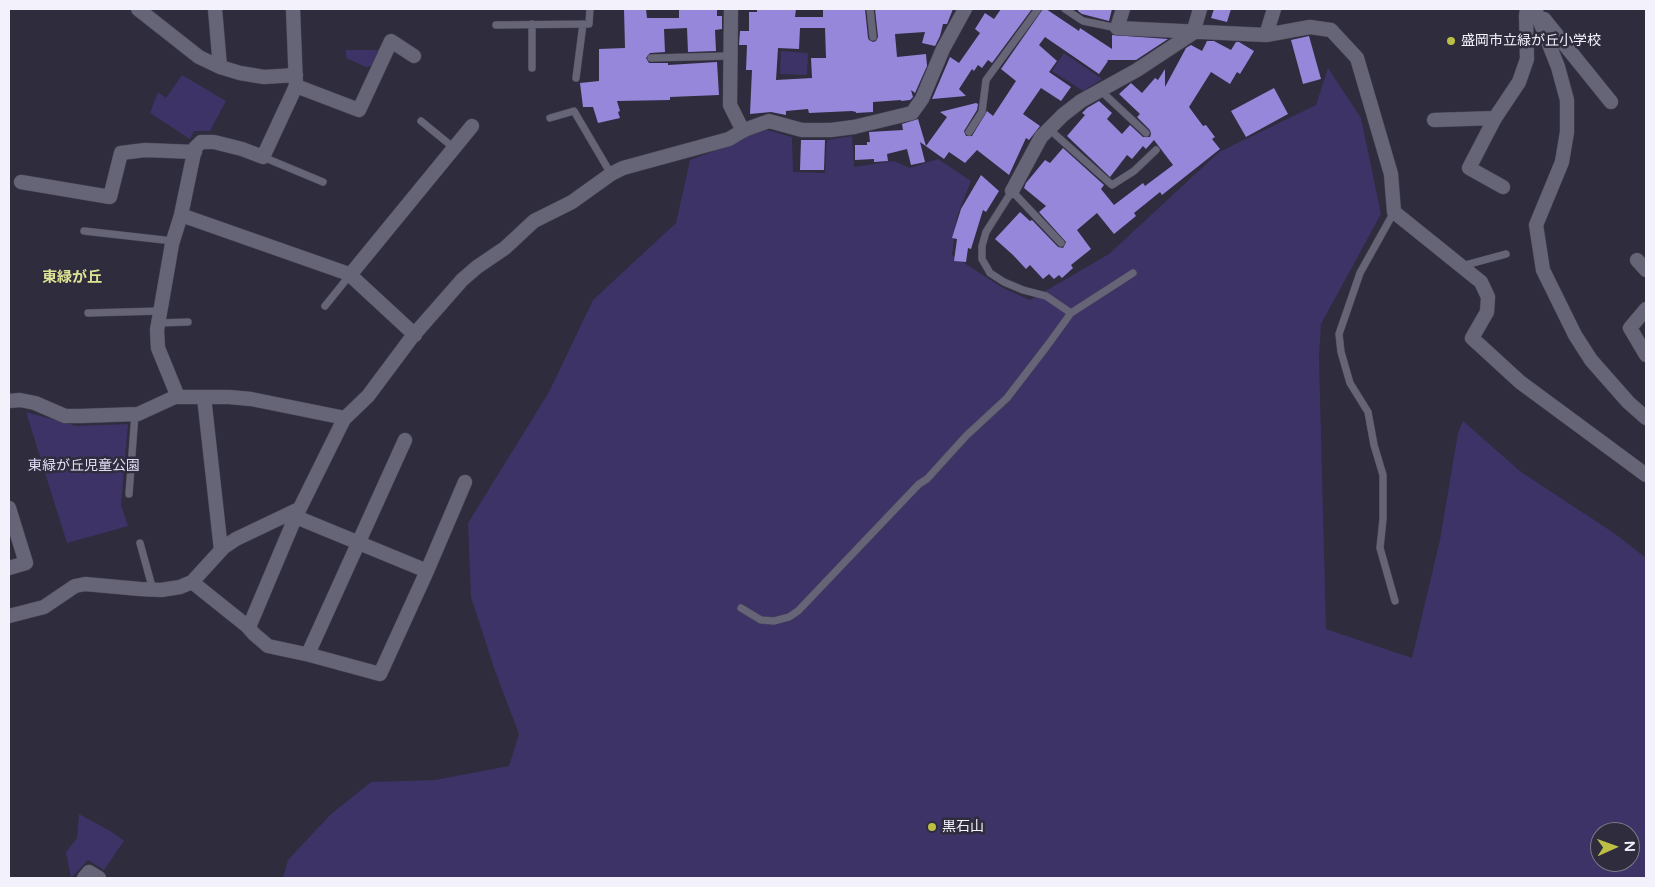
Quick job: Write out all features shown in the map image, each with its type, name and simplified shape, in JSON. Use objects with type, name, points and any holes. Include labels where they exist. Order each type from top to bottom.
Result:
[{"type":"street","points":[[138,9],[199,57],[220,68],[264,77],[296,80],[359,110],[391,41],[414,56]]},
{"type":"street","points":[[215,9],[220,68]]},
{"type":"street","points":[[178,397],[158,348],[159,317],[195,148],[201,142],[214,142],[242,149],[263,157],[296,80],[293,9]]},
{"type":"street","points":[[731,9],[729,56],[730,105],[743,131]]},
{"type":"street","points":[[249,627],[298,513],[345,418],[368,396],[415,335],[462,280],[477,267],[505,248],[534,221],[572,202],[611,174],[623,168],[728,139],[769,121],[802,130],[830,130],[854,127],[912,113],[922,99],[944,49],[965,9]]},
{"type":"street","points":[[1123,9],[1117,28],[1193,33],[1266,34],[1310,27],[1331,30],[1357,58],[1391,174],[1394,212],[1481,282],[1488,297],[1487,312],[1472,338],[1520,382],[1646,475]]},
{"type":"street","points":[[1012,191],[1041,137],[1049,129],[1081,101],[1137,70],[1193,33],[1200,9]]},
{"type":"street","points":[[1266,34],[1274,9]]},
{"type":"street","points":[[1503,187],[1469,168],[1495,118],[1519,82],[1527,59],[1527,9]]},
{"type":"street","points":[[1536,9],[1611,102]]},
{"type":"street","points":[[1536,9],[1558,67],[1567,100],[1567,132],[1562,162],[1536,225],[1543,270],[1575,334],[1591,360],[1628,402],[1646,418]]},
{"type":"street","points":[[1434,120],[1495,118]]},
{"type":"street","points":[[350,275],[472,126]]},
{"type":"street","points":[[21,182],[110,197],[121,153],[145,150],[194,152]]},
{"type":"street","points":[[182,215],[350,275],[415,335]]},
{"type":"street","points":[[1646,309],[1630,328],[1646,356]]},
{"type":"street","points":[[9,401],[20,400],[35,403],[65,416],[135,414],[178,397],[251,399],[345,418]]},
{"type":"street","points":[[204,397],[221,550]]},
{"type":"street","points":[[308,654],[405,440]]},
{"type":"street","points":[[192,582],[249,627],[268,646],[308,654],[380,674],[465,482]]},
{"type":"street","points":[[9,508],[26,563],[9,568]]},
{"type":"street","points":[[9,616],[44,607],[75,586],[85,584],[153,590],[180,587],[192,582],[221,550],[236,539],[298,513],[359,542],[427,570]]},
{"type":"street","points":[[84,878],[89,872],[99,878]]},
{"type":"lane","points":[[496,25],[589,24],[590,9]]},
{"type":"lane","points":[[870,9],[873,37]]},
{"type":"lane","points":[[969,132],[982,112],[986,80],[1038,9]]},
{"type":"lane","points":[[1065,9],[1083,21],[1117,28]]},
{"type":"lane","points":[[532,24],[532,68]]},
{"type":"lane","points":[[576,78],[583,24]]},
{"type":"lane","points":[[651,58],[729,56]]},
{"type":"lane","points":[[1102,91],[1146,133]]},
{"type":"lane","points":[[550,118],[574,111],[611,174]]},
{"type":"lane","points":[[421,121],[454,148]]},
{"type":"lane","points":[[1049,129],[1112,185],[1134,171],[1156,150]]},
{"type":"lane","points":[[263,157],[324,182]]},
{"type":"lane","points":[[1061,243],[1012,191],[986,232],[982,246],[982,259],[990,273],[1004,282],[1022,290],[1046,296],[1071,313]]},
{"type":"lane","points":[[1394,212],[1360,273],[1339,334],[1341,352],[1350,383],[1368,412],[1374,445],[1383,475],[1383,519],[1380,548],[1395,601]]},
{"type":"lane","points":[[84,232],[174,241]]},
{"type":"lane","points":[[1462,266],[1506,254]]},
{"type":"lane","points":[[741,608],[761,620],[774,621],[789,617],[798,611],[919,484],[927,480],[966,436],[1006,398],[1048,346],[1071,313],[1133,273]]},
{"type":"lane","points":[[325,306],[350,275]]},
{"type":"lane","points":[[88,313],[159,317],[188,322]]},
{"type":"lane","points":[[128,494],[135,414]]},
{"type":"lane","points":[[140,543],[153,590]]},
{"type":"green space","points":[[346,50],[378,50],[371,66],[366,67],[346,58]]},
{"type":"green space","points":[[781,51],[808,53],[807,75],[780,74]]},
{"type":"green space","points":[[1064,53],[1102,79],[1083,91],[1052,71]]},
{"type":"green space","points":[[1328,68],[1361,118],[1381,214],[1321,324],[1319,357],[1326,629],[1412,658],[1440,540],[1458,433],[1463,421],[1521,472],[1614,533],[1646,558],[1646,878],[283,878],[288,860],[330,815],[371,782],[435,780],[509,766],[519,734],[495,671],[471,597],[468,523],[549,392],[593,300],[676,223],[690,160],[738,142],[749,135],[767,130],[792,137],[793,172],[825,173],[827,140],[852,136],[854,167],[894,161],[910,168],[938,159],[971,181],[957,217],[952,255],[1003,288],[1030,300],[1109,254],[1219,152],[1316,105]]},
{"type":"green space","points":[[182,75],[226,101],[210,131],[194,131],[190,139],[150,113],[158,92],[166,98]]},
{"type":"green space","name":"東緑が丘児童公園","points":[[26,412],[77,426],[128,424],[121,505],[128,526],[67,543]]},
{"type":"green space","points":[[79,814],[112,832],[124,841],[104,870],[88,860],[71,878],[66,852],[77,838]]},
{"type":"building","points":[[624,9],[646,9],[647,18],[679,18],[679,9],[717,9],[717,16],[722,16],[722,29],[715,30],[716,51],[688,52],[687,28],[664,29],[665,52],[650,53],[646,58],[649,63],[668,63],[668,65],[717,62],[719,95],[670,97],[670,100],[617,101],[620,118],[598,123],[593,107],[583,107],[580,83],[599,81],[599,49],[625,48]]},
{"type":"building","points":[[757,9],[796,9],[795,17],[823,17],[823,10],[865,9],[868,38],[873,42],[878,37],[875,9],[953,9],[947,24],[943,24],[935,46],[922,43],[925,32],[895,34],[897,57],[926,54],[927,66],[915,93],[911,90],[913,97],[910,100],[873,102],[873,112],[809,113],[808,109],[786,111],[786,115],[771,112],[750,114],[752,70],[746,70],[747,45],[739,45],[740,31],[749,31],[749,12],[757,12]],"holes":[[[800,28],[825,28],[826,58],[811,58],[812,78],[776,80],[778,48],[799,49]]]},
{"type":"building","points":[[1001,9],[1032,9],[992,63],[988,60],[982,68],[978,65],[974,71],[972,69],[959,89],[966,96],[932,99],[950,57],[959,63],[980,33],[975,29],[985,13],[994,19]]},
{"type":"building","points":[[1043,9],[1046,9],[1079,31],[1080,28],[1112,49],[1112,35],[1168,39],[1136,60],[1107,60],[1099,74],[1045,37],[1039,45],[1057,61],[1049,72],[1071,87],[1061,101],[1041,88],[1023,114],[1040,126],[1029,140],[1026,138],[1009,175],[977,150],[965,163],[949,152],[944,159],[920,142],[925,162],[911,165],[907,149],[887,154],[888,161],[874,162],[874,159],[855,160],[855,145],[867,145],[867,142],[870,142],[869,132],[903,130],[902,124],[918,119],[926,146],[947,117],[940,112],[976,103],[978,104],[977,110],[964,131],[966,136],[972,136],[987,111],[993,116],[1016,81],[1001,69]]},
{"type":"building","points":[[1078,9],[1112,9],[1109,21],[1082,14]]},
{"type":"building","points":[[1214,9],[1231,9],[1227,22],[1211,18]]},
{"type":"building","points":[[1309,36],[1321,79],[1303,84],[1291,40]]},
{"type":"building","points":[[1207,41],[1214,41],[1231,50],[1236,42],[1239,42],[1254,51],[1240,74],[1237,72],[1230,84],[1211,72],[1189,107],[1203,126],[1206,125],[1215,137],[1212,139],[1220,149],[1162,195],[1160,192],[1134,213],[1136,216],[1114,234],[1097,213],[1077,230],[1091,249],[1071,265],[1073,268],[1062,278],[1059,275],[1054,279],[1049,274],[1043,279],[1030,265],[1026,269],[995,239],[1020,212],[1030,221],[1032,220],[1058,247],[1063,248],[1066,242],[1039,212],[1046,206],[1024,188],[1026,183],[1045,160],[1050,163],[1063,148],[1104,185],[1101,189],[1114,205],[1143,183],[1145,186],[1173,165],[1154,140],[1146,149],[1143,146],[1132,159],[1127,155],[1110,177],[1067,136],[1085,115],[1082,113],[1099,101],[1112,113],[1107,119],[1122,134],[1130,125],[1143,137],[1150,137],[1150,130],[1137,117],[1140,114],[1119,94],[1131,83],[1142,93],[1155,78],[1158,80],[1165,69],[1165,87],[1186,48],[1191,45],[1202,51]]},
{"type":"building","points":[[1274,88],[1288,114],[1246,137],[1231,111]]},
{"type":"building","points":[[801,140],[825,140],[824,170],[800,170]]},
{"type":"building","points":[[981,175],[999,191],[986,212],[983,210],[971,249],[968,248],[966,262],[954,261],[957,239],[952,238],[961,209]]},
{"type":"place","name":"盛岡市立緑が丘小学校","points":[[1451,41]]},
{"type":"place","name":"黒石山","points":[[932,827]]},
{"type":"district","name":"東緑が丘","points":[[72,278]]}]
